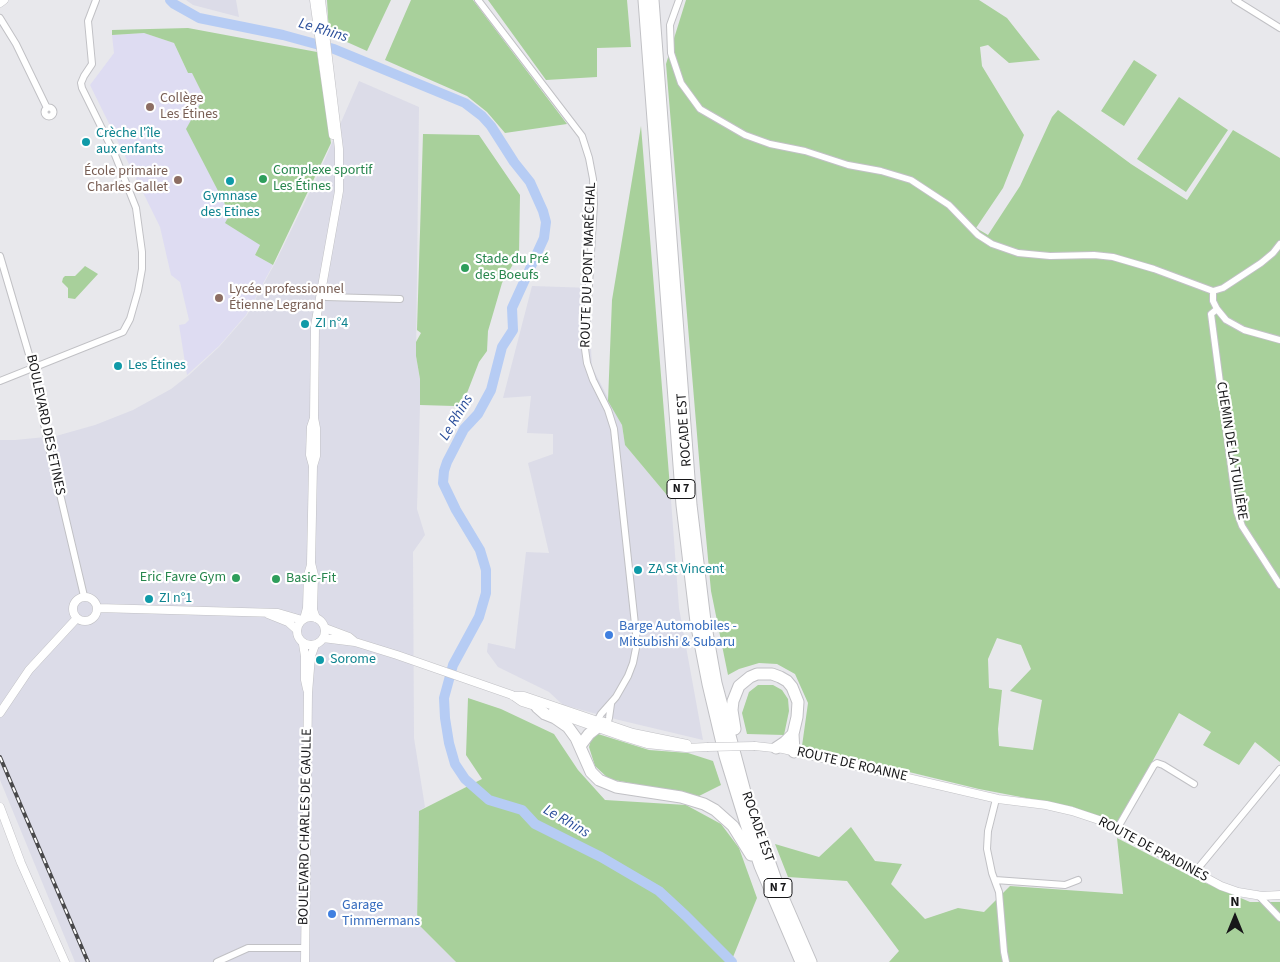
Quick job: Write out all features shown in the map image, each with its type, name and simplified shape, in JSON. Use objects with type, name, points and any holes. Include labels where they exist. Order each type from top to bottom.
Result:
[{"type":"highway","name":"ROCADE EST","points":[[644,0],[682,504],[696,622],[725,756],[760,866],[800,962]]},
{"type":"highway","name":"ROCADE EST","points":[[653,0],[691,505],[705,621],[716,683],[751,812],[778,886],[810,962]]},
{"type":"highway","points":[[751,812],[752,796],[732,710],[735,694],[744,681],[750,677],[764,674],[780,677],[787,681],[796,694],[798,702],[793,734],[794,752]]},
{"type":"highway","points":[[537,707],[545,714],[568,727],[580,746],[591,772],[604,783],[616,787],[681,797],[699,802],[715,810],[733,826],[754,861],[760,866]]},
{"type":"highway","points":[[580,746],[583,740],[600,725]]},
{"type":"highway","points":[[776,748],[793,734]]},
{"type":"street","points":[[0,3],[4,0]]},
{"type":"street","points":[[0,381],[123,332],[130,319],[138,291],[142,269],[142,252],[136,208],[115,155],[81,83],[92,64],[88,21],[96,0]]},
{"type":"street","points":[[314,0],[321,25],[339,143],[338,200],[315,326],[314,418],[316,456],[313,466],[313,610],[316,618],[324,628],[323,638]]},
{"type":"street","points":[[321,0],[321,25]]},
{"type":"street","name":"ROUTE DU PONT MARÉCHAL","points":[[478,0],[582,136],[592,172],[594,204],[585,349],[587,363],[593,380],[608,410],[614,429],[637,643],[628,676],[600,725]]},
{"type":"street","points":[[679,0],[670,25],[670,54],[681,83],[700,109],[745,135],[770,144],[806,151],[848,165],[881,171],[910,180],[949,205],[978,234],[992,244],[1018,253],[1050,256],[1114,257],[1154,268],[1213,291],[1224,288],[1260,263],[1273,253],[1280,244]]},
{"type":"street","points":[[1235,0],[1280,28]]},
{"type":"street","points":[[0,18],[16,44],[46,108]]},
{"type":"street","name":"BOULEVARD DES ETINES","points":[[0,256],[33,368],[48,445],[84,596]]},
{"type":"street","points":[[1213,291],[1213,300],[1217,309],[1226,320],[1244,330],[1280,340]]},
{"type":"street","points":[[320,295],[326,297],[400,299]]},
{"type":"street","name":"CHEMIN DE LA TUILIÈRE","points":[[1217,309],[1211,314],[1237,512],[1242,526],[1280,585]]},
{"type":"street","points":[[312,563],[308,575],[307,608],[297,630],[298,637],[303,644],[314,645],[323,638],[355,642],[475,682],[512,696],[522,702],[600,725]]},
{"type":"street","points":[[84,596],[95,600],[98,608],[96,616],[86,621],[77,618],[73,611],[76,600],[84,596]]},
{"type":"street","points":[[98,608],[278,613],[303,619],[316,618]]},
{"type":"street","points":[[266,613],[288,622],[297,630]]},
{"type":"street","points":[[0,713],[29,670],[77,618]]},
{"type":"street","points":[[324,628],[349,637],[355,642]]},
{"type":"street","name":"BOULEVARD CHARLES DE GAULLE","points":[[303,644],[305,680],[308,693]]},
{"type":"street","name":"BOULEVARD CHARLES DE GAULLE","points":[[305,962],[308,693],[311,656],[314,645]]},
{"type":"street","points":[[512,696],[524,696],[600,725]]},
{"type":"street","name":"ROUTE DU PONT MARÉCHAL","points":[[600,725],[605,708],[611,704]]},
{"type":"street","name":"ROUTE DE ROANNE","points":[[600,725],[696,746],[776,748],[996,799]]},
{"type":"street","points":[[1117,829],[1154,765],[1158,763],[1163,765],[1194,784]]},
{"type":"street","points":[[1195,872],[1280,769]]},
{"type":"street","points":[[996,799],[988,830],[987,849],[992,873],[999,892],[1006,962]]},
{"type":"street","name":"ROUTE DE PRADINES","points":[[996,799],[1046,805],[1099,820],[1221,886],[1238,892],[1258,895],[1280,895]]},
{"type":"street","points":[[0,807],[21,863],[65,962]]},
{"type":"street","points":[[995,880],[1065,885],[1078,880]]},
{"type":"street","points":[[1258,895],[1280,918]]},
{"type":"street","points":[[217,962],[248,948],[304,948]]},
{"type":"shaded area","points":[[186,0],[236,0],[239,17],[193,5]]},
{"type":"shaded area","points":[[144,33],[174,43],[188,73],[192,73],[204,97],[187,129],[230,214],[260,245],[255,255],[273,265],[246,315],[219,346],[187,375],[179,325],[185,324],[189,320],[180,282],[171,275],[160,227],[90,85],[114,53],[112,35]]},
{"type":"shaded area","points":[[359,81],[419,107],[416,356],[420,379],[420,405],[417,509],[425,535],[413,552],[414,738],[425,807],[419,811],[417,923],[456,962],[75,962],[0,780],[0,440],[56,436],[95,425],[133,410],[171,389],[219,347],[247,315],[277,259],[318,175]]},
{"type":"shaded area","points":[[532,286],[592,288],[590,331],[592,367],[622,425],[625,445],[671,500],[679,608],[703,740],[563,705],[549,692],[498,667],[487,652],[488,643],[515,649],[526,552],[549,553],[528,463],[553,454],[553,434],[527,433],[531,396],[503,398]]},
{"type":"green space","points":[[327,0],[391,0],[367,51],[329,34]]},
{"type":"green space","points":[[411,0],[473,0],[567,124],[505,133],[487,112],[467,96],[385,60]]},
{"type":"green space","points":[[488,0],[627,0],[631,47],[597,48],[597,77],[546,80]]},
{"type":"green space","points":[[686,0],[979,0],[1007,18],[1040,60],[1009,63],[988,45],[980,47],[982,66],[1024,135],[1003,188],[976,228],[988,235],[1020,186],[1052,117],[1058,110],[1131,164],[1187,200],[1233,130],[1280,158],[1280,762],[1255,742],[1239,765],[1203,745],[1211,732],[1179,713],[1118,824],[1073,807],[979,789],[802,746],[808,703],[795,674],[777,664],[759,663],[739,669],[728,675],[711,591],[666,64]],"holes":[[[997,638],[1021,645],[1031,669],[1010,691],[1042,700],[1033,750],[999,746],[998,729],[1002,690],[989,688],[988,659]]]},
{"type":"green space","name":"Complexe sportif Les Étines","points":[[188,28],[317,52],[331,143],[273,265],[255,255],[260,245],[225,223],[230,214],[186,129],[204,97],[192,73],[188,73],[174,43],[144,33],[112,35],[112,30]]},
{"type":"green space","points":[[1134,60],[1157,75],[1124,126],[1101,111]]},
{"type":"green space","points":[[1179,97],[1228,130],[1186,192],[1137,159]]},
{"type":"green space","points":[[641,126],[671,500],[625,445],[622,425],[608,401],[612,300]]},
{"type":"green space","name":"Stade du Pré des Boeufs","points":[[423,134],[479,135],[520,195],[519,254],[502,283],[488,331],[487,351],[479,362],[467,393],[460,404],[454,406],[420,405],[420,379],[416,356],[416,342],[421,333],[417,330]]},
{"type":"green space","points":[[85,266],[98,274],[75,299],[68,298],[68,288],[62,282],[63,278],[65,276],[75,276]]},
{"type":"green space","points":[[758,685],[773,685],[782,690],[788,699],[789,711],[784,735],[747,734],[742,713],[749,692]]},
{"type":"green space","points":[[468,698],[501,709],[554,734],[578,770],[605,800],[686,805],[721,824],[739,848],[757,898],[731,962],[456,962],[417,923],[419,811],[482,779],[466,755]]},
{"type":"green space","points":[[598,734],[649,750],[688,753],[713,761],[721,785],[699,796],[609,779],[595,766],[589,747],[591,740]]},
{"type":"green space","points":[[851,827],[875,861],[902,864],[891,884],[925,919],[958,908],[984,912],[1010,886],[1123,894],[1117,838],[1194,878],[1250,902],[1280,902],[1280,962],[889,962],[899,951],[847,881],[788,877],[775,844],[819,857]]},
{"type":"waterway","name":"Le Rhins","points":[[170,0],[199,18],[283,35],[334,49],[465,103],[482,116],[491,126],[514,162],[530,182],[546,222],[544,238],[512,308],[513,330],[502,347],[491,390],[478,414],[464,429],[444,471],[443,483],[456,510],[480,550],[486,570],[486,593],[479,617],[453,665],[444,698],[449,743],[455,764],[465,779],[489,800],[522,810],[535,824],[601,857],[659,891],[732,962]]},
{"type":"railway","points":[[0,757],[88,962]]},
{"type":"place","name":"Collège Les Étines","points":[[150,107]]},
{"type":"place","name":"Crèche l'île aux enfants","points":[[86,142]]},
{"type":"place","name":"Complexe sportif Les Étines","points":[[263,179]]},
{"type":"place","name":"École primaire Charles Gallet","points":[[178,180]]},
{"type":"place","name":"Gymnase des Etines","points":[[230,181]]},
{"type":"place","name":"Stade du Pré des Boeufs","points":[[465,268]]},
{"type":"place","name":"Lycée professionnel Étienne Legrand","points":[[219,298]]},
{"type":"place","name":"ZI n°4","points":[[305,324]]},
{"type":"place","name":"Les Étines","points":[[118,366]]},
{"type":"place","name":"ZA St Vincent","points":[[638,570]]},
{"type":"place","name":"Eric Favre Gym","points":[[236,578]]},
{"type":"place","name":"Basic-Fit","points":[[276,579]]},
{"type":"place","name":"ZI n°1","points":[[149,599]]},
{"type":"place","name":"Barge Automobiles - Mitsubishi & Subaru","points":[[609,635]]},
{"type":"place","name":"Sorome","points":[[320,660]]},
{"type":"place","name":"Garage Timmermans","points":[[332,914]]}]
